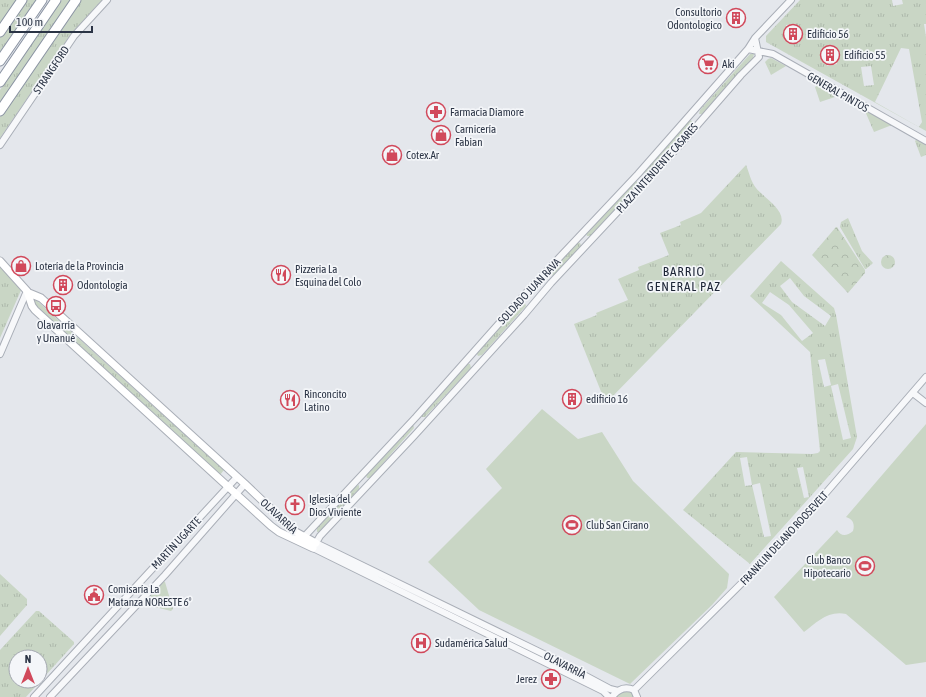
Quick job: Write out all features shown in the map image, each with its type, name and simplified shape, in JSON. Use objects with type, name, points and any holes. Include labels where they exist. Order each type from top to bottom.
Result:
[{"type":"highway","points":[[0,32],[22,0]]},
{"type":"highway","points":[[0,61],[42,0]]},
{"type":"highway","points":[[0,82],[56,0]]},
{"type":"highway","points":[[0,111],[76,0]]},
{"type":"main road","name":"OLAVARRÍA","points":[[0,261],[28,292],[41,298],[237,477],[302,540]]},
{"type":"main road","name":"OLAVARRÍA","points":[[28,292],[32,306],[35,310],[275,529],[314,546]]},
{"type":"street","name":"STRANGFORD","points":[[0,145],[74,36],[107,0]]},
{"type":"street","name":"SOLDADO JUAN RAVA","points":[[302,540],[411,422],[525,294],[607,207],[790,0]]},
{"type":"street","points":[[755,38],[759,52]]},
{"type":"street","name":"GENERAL PINTOS","points":[[748,49],[773,54],[926,141]]},
{"type":"street","name":"PLAZA INTENDENTE CASARES","points":[[551,283],[680,145],[711,108],[758,59],[759,52]]},
{"type":"street","name":"SOLDADO JUAN RAVA","points":[[314,546],[320,536],[414,436],[524,315],[551,283]]},
{"type":"street","points":[[0,354],[28,292]]},
{"type":"street","name":"FRANKLIN DELANO ROOSEVELT","points":[[634,690],[764,561],[818,502],[926,377]]},
{"type":"street","points":[[913,393],[926,403]]},
{"type":"street","name":"MARTÍN UGARTE","points":[[34,697],[237,477]]},
{"type":"street","name":"MARTÍN UGARTE","points":[[50,697],[165,575],[244,484]]},
{"type":"street","name":"OLAVARRÍA","points":[[314,546],[554,659],[610,689],[618,691]]},
{"type":"street","name":"OLAVARRÍA","points":[[314,546],[552,664],[603,691],[610,697]]},
{"type":"street","points":[[610,697],[618,691],[626,688],[634,690],[637,697]]},
{"type":"green space","points":[[0,0],[18,0],[0,26]]},
{"type":"green space","points":[[26,0],[36,0],[0,52],[0,37]]},
{"type":"green space","points":[[62,0],[72,0],[0,105],[0,90]]},
{"type":"green space","points":[[80,0],[102,0],[71,34],[0,138],[0,117]]},
{"type":"green space","points":[[800,0],[892,0],[893,6],[903,4],[902,0],[926,0],[926,24],[924,24],[926,37],[926,131],[766,42],[766,36]],"holes":[[[796,24],[799,43],[789,44],[786,25]],[[834,45],[837,64],[827,66],[824,47]],[[901,48],[909,49],[922,122],[919,127],[875,102]],[[871,66],[874,85],[864,86],[861,67]]]},
{"type":"green space","points":[[750,54],[754,54],[753,58],[702,114],[699,114],[700,110]]},
{"type":"green space","points":[[771,58],[786,66],[771,75],[765,62]]},
{"type":"green space","points":[[815,87],[823,87],[838,96],[820,102]]},
{"type":"green space","points":[[865,111],[869,112],[892,125],[874,132]]},
{"type":"green space","points":[[689,120],[692,121],[692,124],[646,173],[643,173]]},
{"type":"green space","points":[[916,140],[926,144],[926,155],[921,157],[915,141]]},
{"type":"green space","points":[[746,165],[754,186],[773,204],[780,214],[782,219],[781,224],[609,400],[606,401],[574,324],[628,300],[618,279],[639,270],[638,267],[669,255],[660,233],[681,225],[680,222],[701,213]]},
{"type":"green space","points":[[636,180],[638,184],[591,236],[587,236],[586,233]]},
{"type":"green space","points":[[848,218],[862,251],[873,263],[866,269],[840,227],[841,222]]},
{"type":"green space","points":[[836,227],[865,270],[865,273],[848,293],[812,255]]},
{"type":"green space","points":[[577,243],[580,243],[581,246],[554,275],[551,276],[550,272]]},
{"type":"green space","points":[[888,255],[893,257],[895,262],[893,267],[888,269],[883,267],[881,262],[883,257]]},
{"type":"green space","points":[[781,261],[834,308],[857,437],[853,449],[750,564],[683,510],[736,452],[812,454],[820,451],[810,352],[750,296]],"holes":[[[790,278],[804,296],[831,316],[825,326],[792,302],[780,286]],[[770,292],[789,305],[813,333],[802,341],[781,315],[762,303]],[[825,359],[831,385],[824,387],[818,360]],[[838,384],[851,438],[843,440],[831,386]],[[747,457],[752,485],[745,486],[740,458]],[[803,467],[809,497],[804,498],[797,468]],[[760,483],[771,536],[764,537],[752,485]]]},
{"type":"green space","points":[[0,266],[22,288],[0,338]]},
{"type":"green space","points":[[35,299],[224,470],[220,475],[34,304]]},
{"type":"green space","points":[[523,303],[525,303],[526,306],[482,355],[478,356],[477,352]]},
{"type":"green space","points":[[467,364],[470,364],[471,368],[425,417],[422,417],[422,414]]},
{"type":"green space","name":"Club San Cirano","points":[[542,409],[578,439],[602,432],[633,481],[729,574],[727,588],[712,605],[630,684],[479,610],[428,562],[502,488],[486,469]]},
{"type":"green space","name":"Club Banco Hipotecario","points":[[926,424],[926,662],[906,665],[846,614],[834,614],[823,618],[804,632],[774,597],[837,530],[842,535],[849,534],[853,531],[853,522],[846,517]]},
{"type":"green space","points":[[413,425],[414,428],[370,478],[367,478],[366,475]]},
{"type":"green space","points":[[359,485],[359,489],[319,532],[317,532],[317,528],[356,486]]},
{"type":"green space","points":[[0,574],[27,599],[27,605],[0,636]]},
{"type":"green space","points":[[163,581],[165,582],[173,609],[171,611],[143,604]]},
{"type":"green space","points":[[36,611],[39,611],[74,642],[74,644],[48,673],[48,649],[8,649],[8,689],[33,689],[26,697],[0,697],[0,650]]},
{"type":"green space","points":[[630,688],[637,697],[612,697]]},
{"type":"place","name":"Consultorio Odontologico","points":[[736,18]]},
{"type":"place","name":"Edificio 56","points":[[793,34]]},
{"type":"place","name":"Edificio 55","points":[[830,55]]},
{"type":"place","name":"Aki","points":[[708,64]]},
{"type":"place","name":"Farmacia Diamore","points":[[436,112]]},
{"type":"place","name":"Carnicería Fabian","points":[[441,135]]},
{"type":"place","name":"Cotex.Ar","points":[[392,155]]},
{"type":"place","name":"Lotería de la Provincia","points":[[21,266]]},
{"type":"place","name":"Pizzeria La Esquina del Colo","points":[[281,275]]},
{"type":"place","name":"Odontología","points":[[63,285]]},
{"type":"place","name":"Olavarría y Unanué","points":[[56,306]]},
{"type":"place","name":"edificio 16","points":[[572,399]]},
{"type":"place","name":"Rinconcito Latino","points":[[290,400]]},
{"type":"place","name":"Iglesia del Dios Viviente","points":[[295,505]]},
{"type":"place","name":"Club San Cirano","points":[[572,525]]},
{"type":"place","name":"Club Banco Hipotecario","points":[[865,566]]},
{"type":"place","name":"Comisaría La Matanza NORESTE 6°","points":[[94,595]]},
{"type":"place","name":"Sudamérica Salud","points":[[421,643]]},
{"type":"place","name":"Jerez","points":[[551,679]]},
{"type":"district","name":"BARRIO GENERAL PAZ","points":[[684,278]]}]
